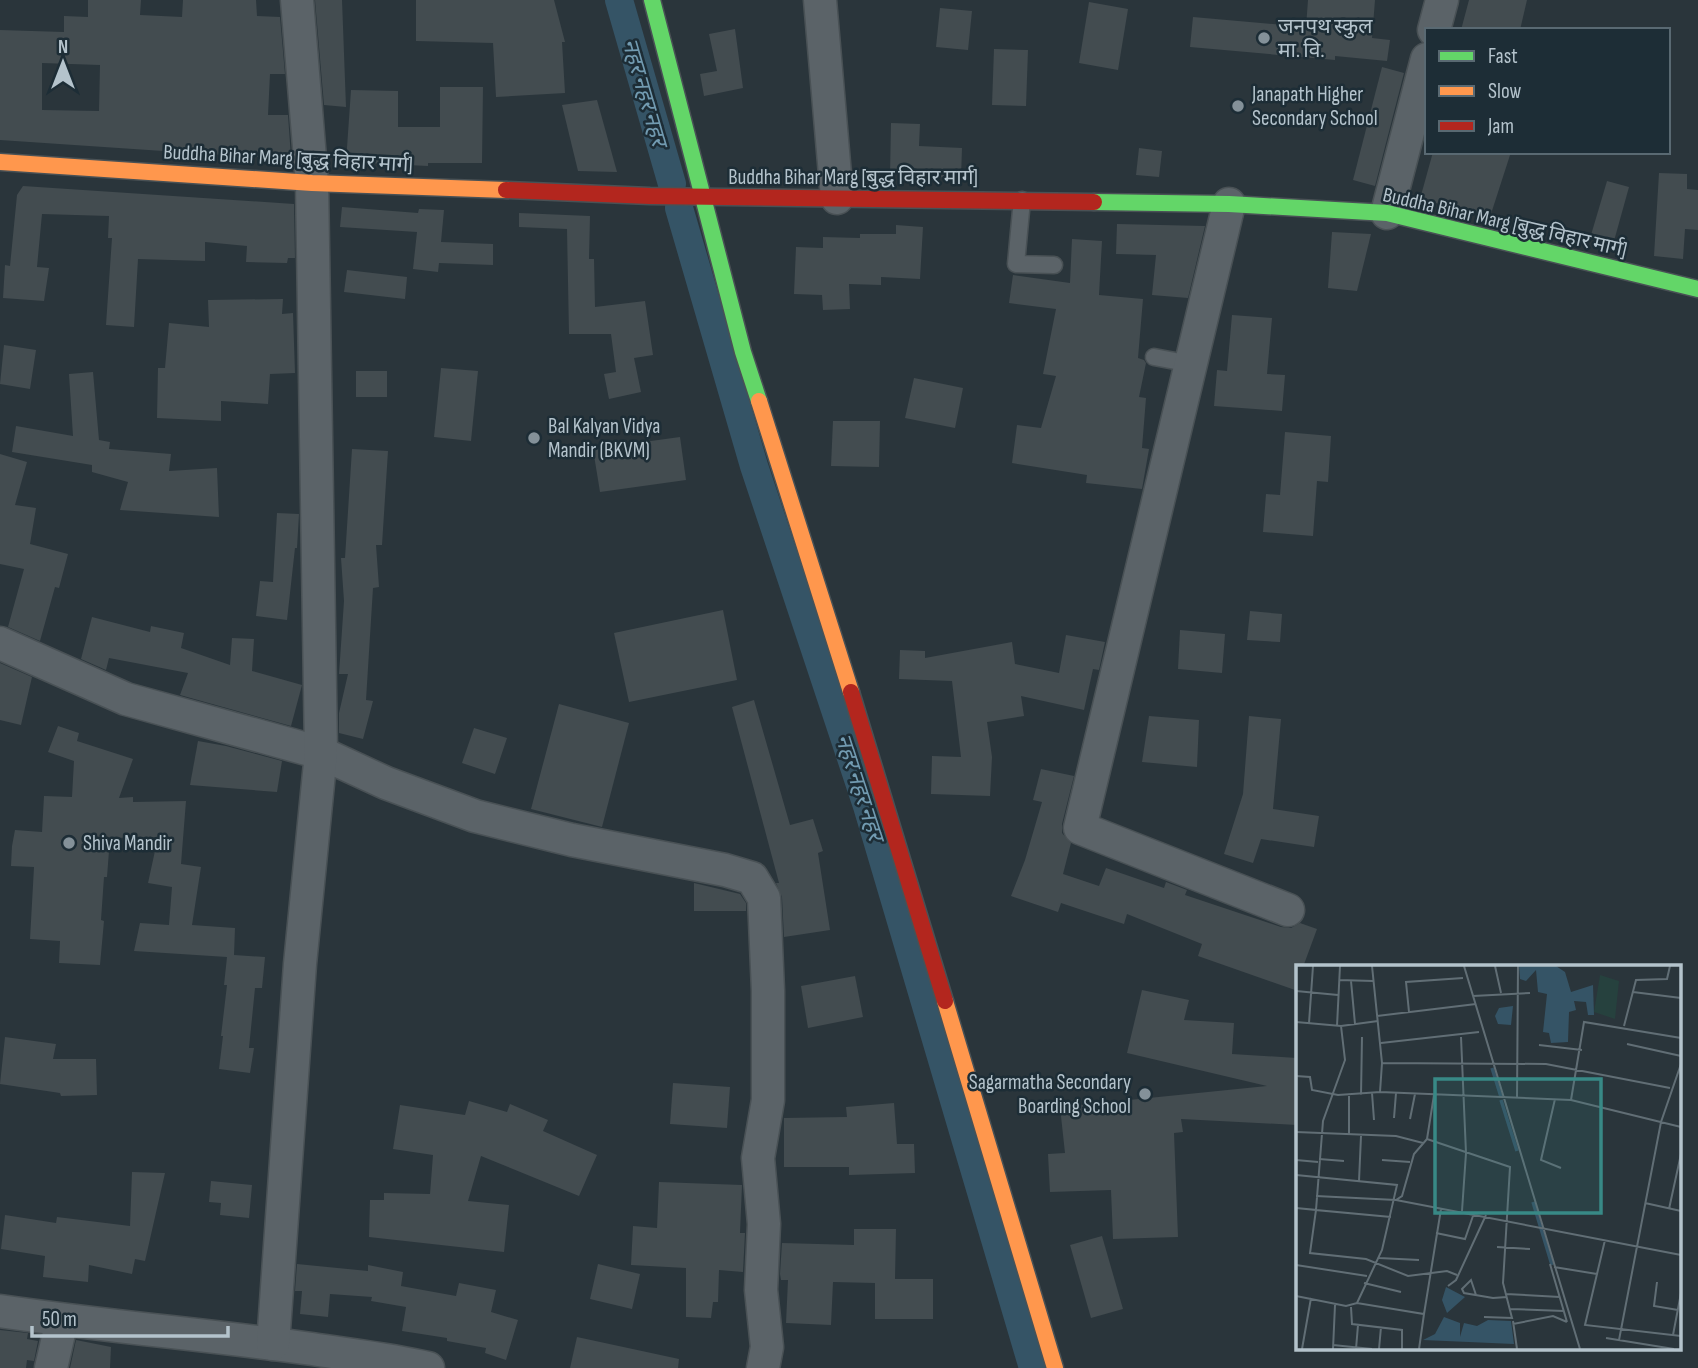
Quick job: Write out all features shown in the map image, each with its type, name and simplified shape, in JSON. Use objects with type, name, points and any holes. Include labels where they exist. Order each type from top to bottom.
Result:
[{"type":"street","points":[[273,1344],[300,964],[321,753],[312,183],[297,0]]},
{"type":"street","points":[[652,0],[743,352],[894,830],[1055,1368]]},
{"type":"street","points":[[820,0],[837,198]]},
{"type":"street","points":[[1435,28],[1442,0]]},
{"type":"street","points":[[1387,213],[1425,67]]},
{"type":"street","name":"Buddha Bihar Marg [बुद्ध विहार मार्ग]","points":[[0,162],[312,183],[650,196],[1229,204],[1387,213],[1698,289]]},
{"type":"street","points":[[1229,204],[1080,828],[1288,909]]},
{"type":"street","points":[[0,643],[126,699],[321,753],[386,783],[475,816],[572,840],[725,870],[752,878],[764,898],[768,991],[768,1100],[758,1158],[764,1224],[761,1290],[767,1347],[763,1368]]},
{"type":"street","points":[[0,1311],[273,1344],[428,1368]]},
{"type":"street","points":[[51,1368],[62,1320]]},
{"type":"lane","points":[[1022,200],[1016,264],[1054,265]]},
{"type":"lane","points":[[1154,357],[1191,364]]},
{"type":"building","points":[[88,0],[141,0],[140,15],[182,17],[183,0],[256,0],[257,16],[280,17],[285,74],[270,74],[268,115],[288,115],[291,157],[252,157],[0,140],[0,30],[64,32],[64,16],[88,17]],"holes":[[[42,63],[100,65],[99,111],[42,110]]]},
{"type":"building","points":[[315,0],[342,0],[346,107],[324,105]]},
{"type":"building","points":[[416,0],[554,0],[565,42],[562,42],[565,93],[496,97],[493,43],[416,41]]},
{"type":"building","points":[[1308,0],[1375,0],[1372,38],[1390,40],[1387,61],[1335,56],[1335,60],[1190,47],[1193,17],[1306,27]]},
{"type":"building","points":[[1469,0],[1527,0],[1520,28],[1462,28]]},
{"type":"building","points":[[1089,2],[1128,9],[1118,70],[1079,63]]},
{"type":"building","points":[[940,8],[972,11],[968,50],[936,47]]},
{"type":"building","points":[[735,29],[743,88],[704,96],[700,74],[717,71],[709,34]]},
{"type":"building","points":[[994,49],[1028,50],[1026,106],[992,105]]},
{"type":"building","points":[[1382,67],[1404,73],[1375,186],[1353,180]]},
{"type":"building","points":[[440,87],[483,87],[482,163],[428,163],[428,166],[346,162],[351,90],[398,91],[398,127],[440,127]]},
{"type":"building","points":[[597,100],[617,172],[578,171],[562,105]]},
{"type":"building","points":[[891,123],[920,124],[919,146],[962,148],[961,178],[932,177],[932,174],[890,175]]},
{"type":"building","points":[[1139,148],[1162,151],[1159,177],[1136,175]]},
{"type":"building","points":[[1432,154],[1510,154],[1490,217],[1420,199]]},
{"type":"building","points":[[1659,173],[1687,174],[1687,189],[1698,190],[1698,230],[1685,229],[1683,259],[1654,256]]},
{"type":"building","points":[[1607,181],[1629,187],[1614,241],[1591,235]]},
{"type":"building","points":[[23,186],[294,204],[295,258],[288,258],[287,263],[246,262],[247,246],[205,242],[205,261],[138,259],[134,327],[106,325],[112,238],[108,238],[109,216],[42,214],[37,267],[49,268],[44,301],[3,298],[5,265],[10,266],[17,195]]},
{"type":"building","points":[[342,207],[418,213],[419,209],[444,210],[441,242],[493,244],[493,265],[439,263],[438,272],[413,269],[417,232],[340,227]]},
{"type":"building","points":[[519,213],[590,216],[589,259],[594,259],[595,307],[645,301],[653,355],[634,358],[641,392],[609,399],[604,374],[616,372],[611,334],[569,334],[567,229],[519,227]]},
{"type":"building","points":[[1117,224],[1205,226],[1188,298],[1152,295],[1156,255],[1116,254]]},
{"type":"building","points":[[896,225],[923,227],[920,279],[881,277],[881,285],[849,284],[850,309],[823,310],[822,295],[794,294],[796,247],[823,248],[823,237],[860,238],[860,234],[896,234]]},
{"type":"building","points":[[1332,232],[1371,234],[1357,291],[1328,288]]},
{"type":"building","points":[[1072,239],[1102,241],[1099,295],[1143,299],[1138,358],[1146,363],[1139,397],[1146,398],[1142,448],[1149,449],[1142,489],[1086,483],[1087,475],[1012,463],[1017,425],[1041,428],[1056,376],[1043,374],[1056,309],[1009,303],[1013,275],[1070,283]]},
{"type":"building","points":[[347,270],[407,277],[405,299],[344,292]]},
{"type":"building","points":[[283,299],[282,314],[293,313],[295,373],[270,374],[268,404],[221,401],[221,421],[157,418],[158,368],[165,368],[169,323],[209,327],[208,300]]},
{"type":"building","points":[[1232,315],[1272,318],[1267,374],[1285,375],[1282,411],[1214,406],[1217,370],[1227,371]]},
{"type":"building","points":[[4,345],[36,350],[30,389],[0,384]]},
{"type":"building","points":[[441,368],[478,371],[471,441],[434,437]]},
{"type":"building","points":[[356,371],[387,371],[387,397],[356,397]]},
{"type":"building","points":[[93,372],[99,440],[110,442],[109,449],[171,454],[169,471],[217,468],[219,517],[120,510],[128,482],[92,472],[92,465],[12,452],[16,426],[73,436],[69,374]]},
{"type":"building","points":[[914,378],[963,388],[955,428],[905,418]]},
{"type":"building","points":[[833,421],[880,421],[879,467],[831,466]]},
{"type":"building","points":[[1285,432],[1331,436],[1328,482],[1317,481],[1313,536],[1263,532],[1266,494],[1280,495]]},
{"type":"building","points":[[680,437],[686,480],[600,492],[593,449]]},
{"type":"building","points":[[352,449],[388,451],[382,545],[376,545],[379,587],[373,588],[366,700],[373,701],[363,739],[339,733],[339,713],[348,674],[339,674],[344,601],[341,558],[345,558]]},
{"type":"building","points":[[0,454],[27,462],[15,505],[36,508],[30,544],[68,554],[59,588],[55,587],[40,641],[8,627],[24,569],[0,564]]},
{"type":"building","points":[[277,513],[299,514],[287,620],[256,616],[260,581],[273,582]]},
{"type":"building","points":[[723,610],[737,680],[629,702],[614,633]]},
{"type":"building","points":[[1250,611],[1282,614],[1280,642],[1247,640]]},
{"type":"building","points":[[92,617],[150,632],[151,626],[184,633],[181,648],[230,665],[232,638],[254,639],[252,671],[302,685],[291,726],[180,695],[188,673],[109,658],[106,670],[81,659]]},
{"type":"building","points":[[1180,630],[1225,634],[1222,673],[1178,669]]},
{"type":"building","points":[[1066,635],[1105,642],[1099,670],[1093,669],[1084,710],[1021,696],[1024,716],[987,722],[992,757],[990,796],[931,794],[932,756],[961,757],[952,681],[899,679],[900,650],[925,651],[925,658],[1012,642],[1015,664],[1059,673]]},
{"type":"building","points":[[0,663],[32,677],[21,725],[0,720]]},
{"type":"building","points":[[754,700],[790,825],[813,819],[823,851],[818,853],[830,930],[784,937],[782,897],[776,883],[779,883],[732,707]]},
{"type":"building","points":[[559,704],[629,723],[602,827],[531,809]]},
{"type":"building","points":[[1149,716],[1199,720],[1197,767],[1142,762]]},
{"type":"building","points":[[1249,716],[1281,719],[1273,809],[1319,816],[1314,847],[1261,839],[1253,863],[1224,854],[1243,794]]},
{"type":"building","points":[[58,726],[79,733],[77,741],[133,759],[119,798],[133,797],[133,802],[186,801],[181,864],[201,867],[192,925],[235,928],[234,955],[265,957],[262,988],[255,988],[249,1048],[254,1048],[250,1073],[219,1069],[227,957],[134,951],[140,923],[169,925],[172,887],[148,883],[158,837],[110,838],[107,877],[104,877],[100,965],[59,963],[60,941],[30,939],[34,867],[11,866],[12,846],[15,830],[42,832],[44,796],[72,797],[74,761],[48,752]]},
{"type":"building","points":[[474,728],[507,738],[495,774],[462,763]]},
{"type":"building","points":[[198,741],[282,761],[277,792],[190,785]]},
{"type":"building","points":[[1041,769],[1074,776],[1062,824],[1062,833],[1071,843],[1063,874],[1099,886],[1106,868],[1164,888],[1166,882],[1187,890],[1185,895],[1281,927],[1291,928],[1300,923],[1317,929],[1304,965],[1296,965],[1295,990],[1198,956],[1202,944],[1127,914],[1124,924],[1061,903],[1058,912],[1011,896],[1042,802],[1033,800]]},
{"type":"building","points":[[694,883],[740,894],[746,903],[746,911],[694,911]]},
{"type":"building","points":[[855,976],[863,1017],[808,1028],[801,986]]},
{"type":"building","points":[[1142,990],[1189,1000],[1184,1020],[1234,1023],[1232,1054],[1296,1058],[1296,1125],[1181,1119],[1183,1132],[1174,1133],[1178,1237],[1113,1239],[1111,1190],[1050,1192],[1048,1154],[1065,1153],[1060,1107],[1267,1086],[1127,1053]]},
{"type":"building","points":[[5,1037],[56,1044],[53,1059],[96,1059],[97,1095],[61,1096],[60,1093],[0,1084]]},
{"type":"building","points":[[673,1083],[730,1087],[727,1128],[670,1124]]},
{"type":"building","points":[[469,1101],[507,1112],[510,1104],[548,1120],[543,1131],[597,1155],[579,1196],[481,1156],[468,1201],[509,1205],[504,1252],[369,1237],[370,1200],[384,1200],[384,1193],[430,1194],[433,1155],[393,1149],[400,1105],[465,1115]]},
{"type":"building","points":[[894,1103],[897,1144],[914,1144],[915,1173],[849,1175],[849,1167],[784,1167],[784,1118],[847,1117],[846,1107]]},
{"type":"building","points":[[132,1172],[165,1173],[145,1261],[135,1259],[132,1274],[89,1265],[88,1282],[43,1277],[45,1256],[1,1249],[5,1215],[56,1223],[57,1217],[130,1226]]},
{"type":"building","points":[[211,1181],[252,1185],[249,1218],[220,1215],[221,1203],[209,1202]]},
{"type":"building","points":[[659,1182],[742,1185],[740,1233],[745,1233],[743,1272],[719,1270],[718,1302],[713,1302],[711,1318],[686,1317],[686,1268],[631,1265],[633,1226],[657,1228]]},
{"type":"building","points":[[854,1229],[896,1229],[895,1279],[933,1279],[933,1319],[875,1319],[875,1283],[833,1282],[831,1325],[786,1323],[788,1280],[781,1280],[780,1274],[782,1243],[854,1245]]},
{"type":"building","points":[[1102,1236],[1123,1309],[1091,1318],[1070,1245]]},
{"type":"building","points":[[297,1264],[368,1271],[368,1265],[403,1272],[401,1286],[456,1296],[459,1283],[496,1290],[491,1312],[518,1320],[506,1360],[485,1353],[486,1348],[402,1331],[406,1307],[371,1301],[372,1297],[330,1294],[328,1317],[300,1314],[302,1291],[295,1291]]},
{"type":"building","points":[[598,1264],[640,1274],[632,1309],[590,1299]]},
{"type":"building","points":[[0,1330],[28,1333],[27,1339],[38,1341],[34,1361],[27,1360],[26,1368],[0,1368]]},
{"type":"building","points":[[577,1337],[679,1359],[678,1368],[570,1368]]},
{"type":"building","points":[[76,1340],[111,1347],[110,1368],[70,1368]]},
{"type":"waterway","name":"नहर नहर नहर","points":[[619,0],[672,184]]},
{"type":"waterway","name":"नहर नहर नहर","points":[[679,208],[754,466],[867,806],[1033,1368]]},
{"type":"traffic: fast","points":[[652,0],[743,352],[759,401]]},
{"type":"traffic: fast","points":[[1094,202],[1229,204],[1387,213],[1698,289]]},
{"type":"traffic: slow","points":[[0,162],[312,183],[506,190]]},
{"type":"traffic: slow","points":[[759,401],[851,692]]},
{"type":"traffic: slow","points":[[945,1001],[1055,1368]]},
{"type":"traffic: jam","points":[[506,190],[650,196],[1094,202]]},
{"type":"traffic: jam","points":[[851,692],[945,1001]]},
{"type":"place","name":"जनपथ स्कुल मा. वि.","points":[[1264,38]]},
{"type":"place","name":"Janapath Higher Secondary School","points":[[1238,106]]},
{"type":"place","name":"Bal Kalyan Vidya Mandir (BKVM)","points":[[534,438]]},
{"type":"place","name":"Shiva Mandir","points":[[69,843]]},
{"type":"place","name":"Sagarmatha Secondary Boarding School","points":[[1145,1094]]}]
